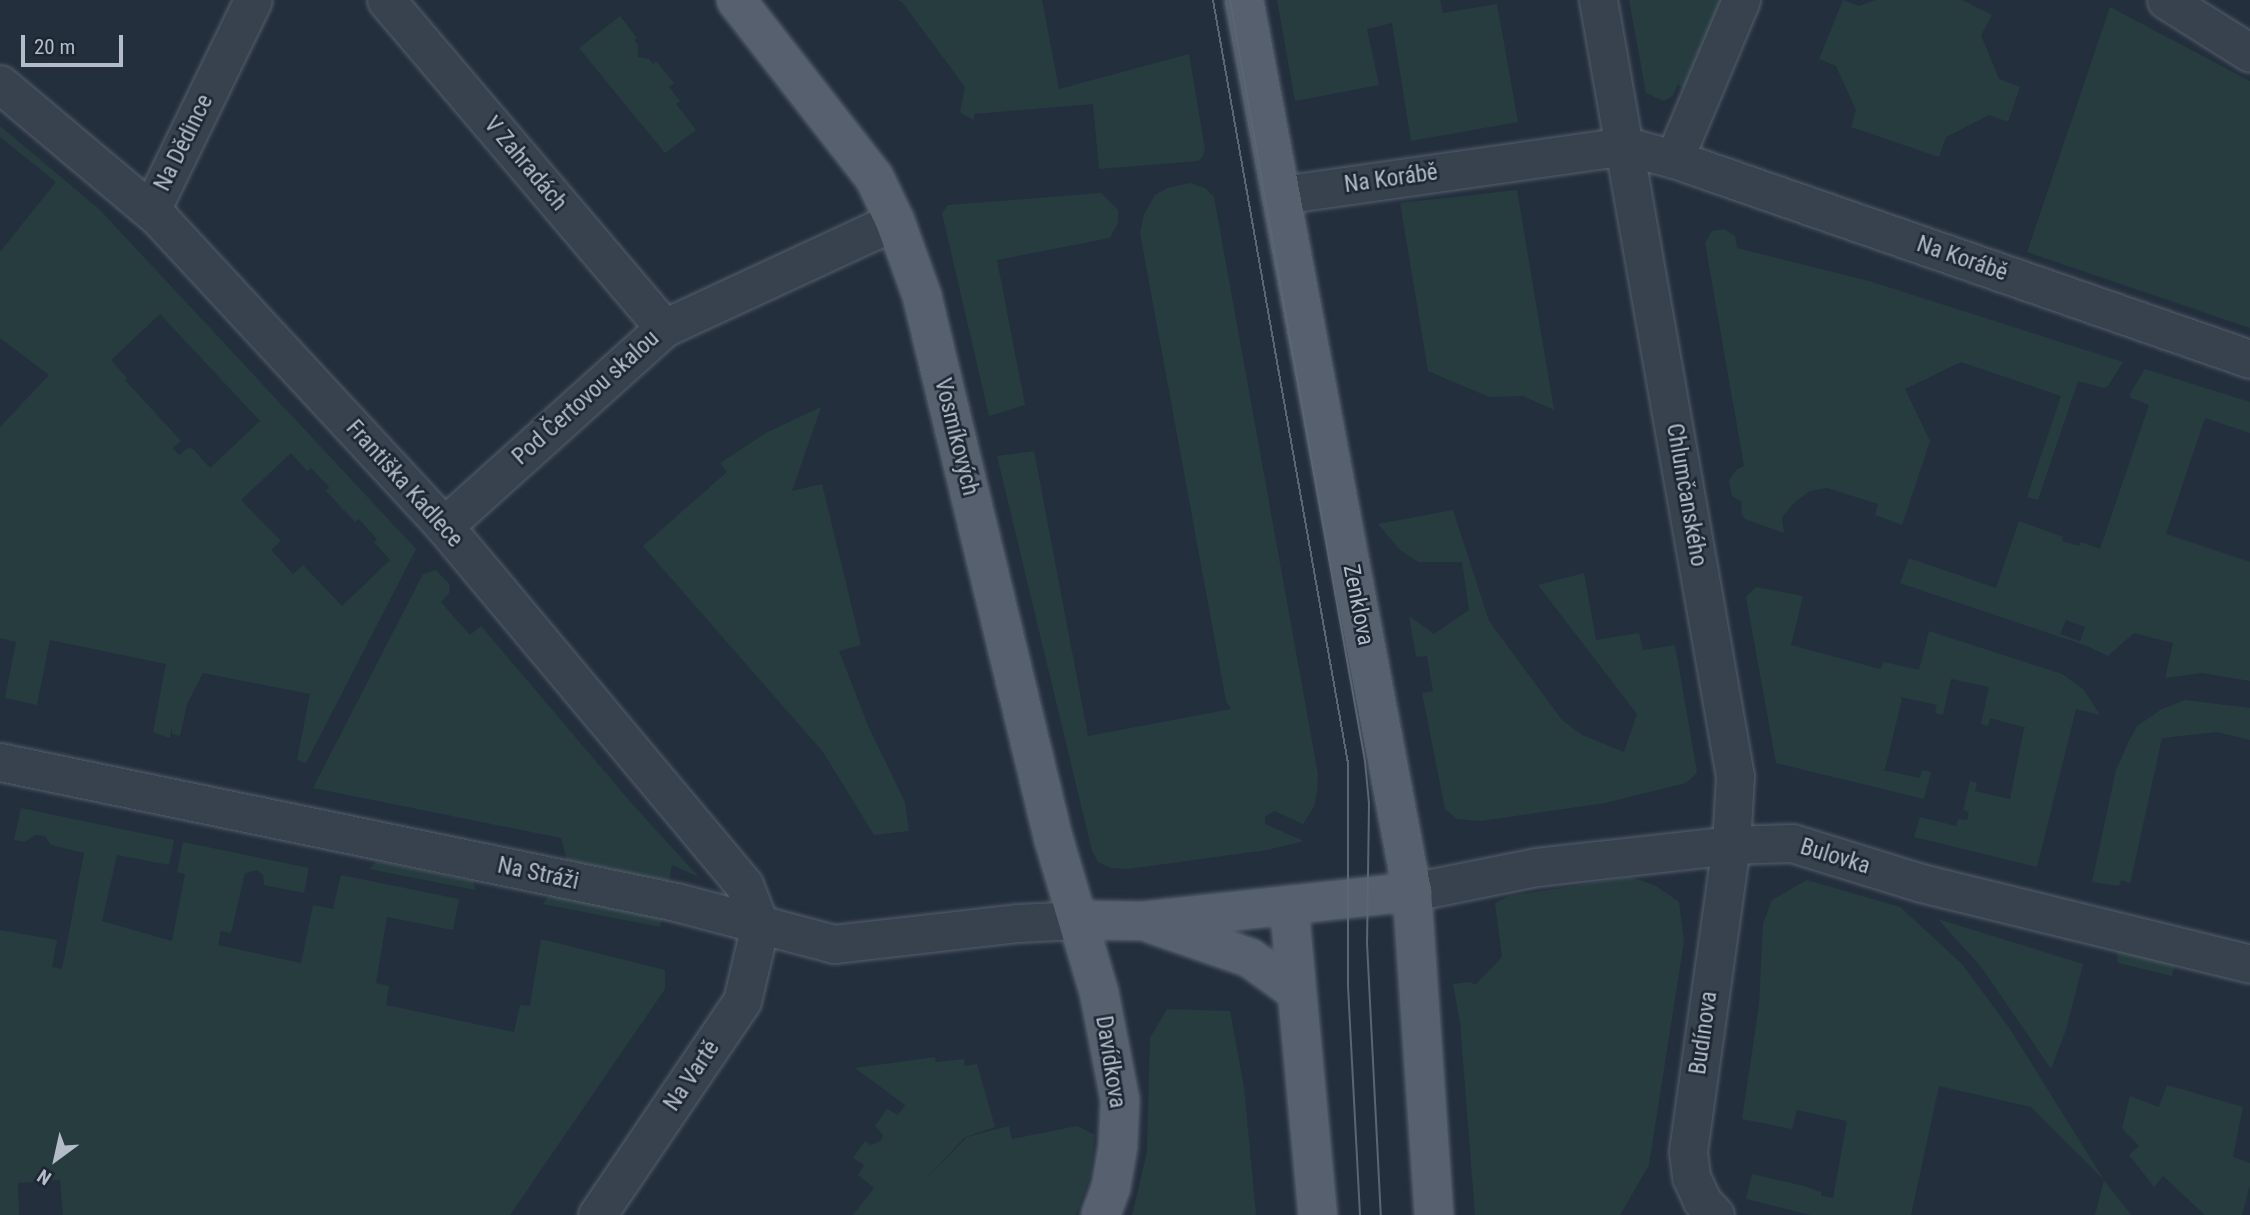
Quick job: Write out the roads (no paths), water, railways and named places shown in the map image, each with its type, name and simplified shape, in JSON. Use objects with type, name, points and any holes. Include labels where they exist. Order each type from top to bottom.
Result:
[{"type":"main road","name":"Vosmíkových","points":[[736,0],[874,177],[895,221],[922,296],[1053,837],[1099,992]]},
{"type":"main road","name":"Zenklova","points":[[1244,0],[1412,892],[1434,1215]]},
{"type":"main road","points":[[1078,920],[1143,921],[1412,892]]},
{"type":"main road","points":[[1297,905],[1297,992],[1318,1215]]},
{"type":"main road","points":[[1143,921],[1250,958],[1297,992]]},
{"type":"main road","name":"Davídkova","points":[[1099,992],[1120,1100],[1118,1146],[1111,1187],[1101,1215]]},
{"type":"street","name":"Na Dědince","points":[[151,210],[253,0]]},
{"type":"street","name":"V Zahradách","points":[[386,0],[664,328]]},
{"type":"street","name":"Chlumčanského","points":[[1598,0],[1735,776],[1731,845]]},
{"type":"street","points":[[1674,159],[1741,0]]},
{"type":"street","points":[[2169,2],[2250,53]]},
{"type":"street","name":"Františka Kadlece","points":[[0,85],[151,210],[444,526],[737,876],[744,885],[760,925]]},
{"type":"street","name":"Na Korábě","points":[[1281,195],[1625,146],[1674,159],[2250,359]]},
{"type":"street","name":"Pod Čertovou skalou","points":[[444,526],[664,328],[895,221]]},
{"type":"street","name":"Na Stráži","points":[[0,762],[663,899],[834,944],[1019,923],[1078,920]]},
{"type":"street","name":"Bulovka","points":[[1412,892],[1536,867],[1731,845],[1792,843],[1921,883],[2250,964]]},
{"type":"street","name":"Budínova","points":[[1715,1215],[1702,1201],[1696,1189],[1688,1152],[1731,845]]},
{"type":"street","name":"Na Vartě","points":[[597,1215],[743,1002],[760,925]]},
{"type":"tram line","points":[[1213,0],[1348,763],[1348,986],[1360,1215]]},
{"type":"tram line","points":[[1230,0],[1365,761],[1369,803],[1367,943],[1381,1215]]}]
